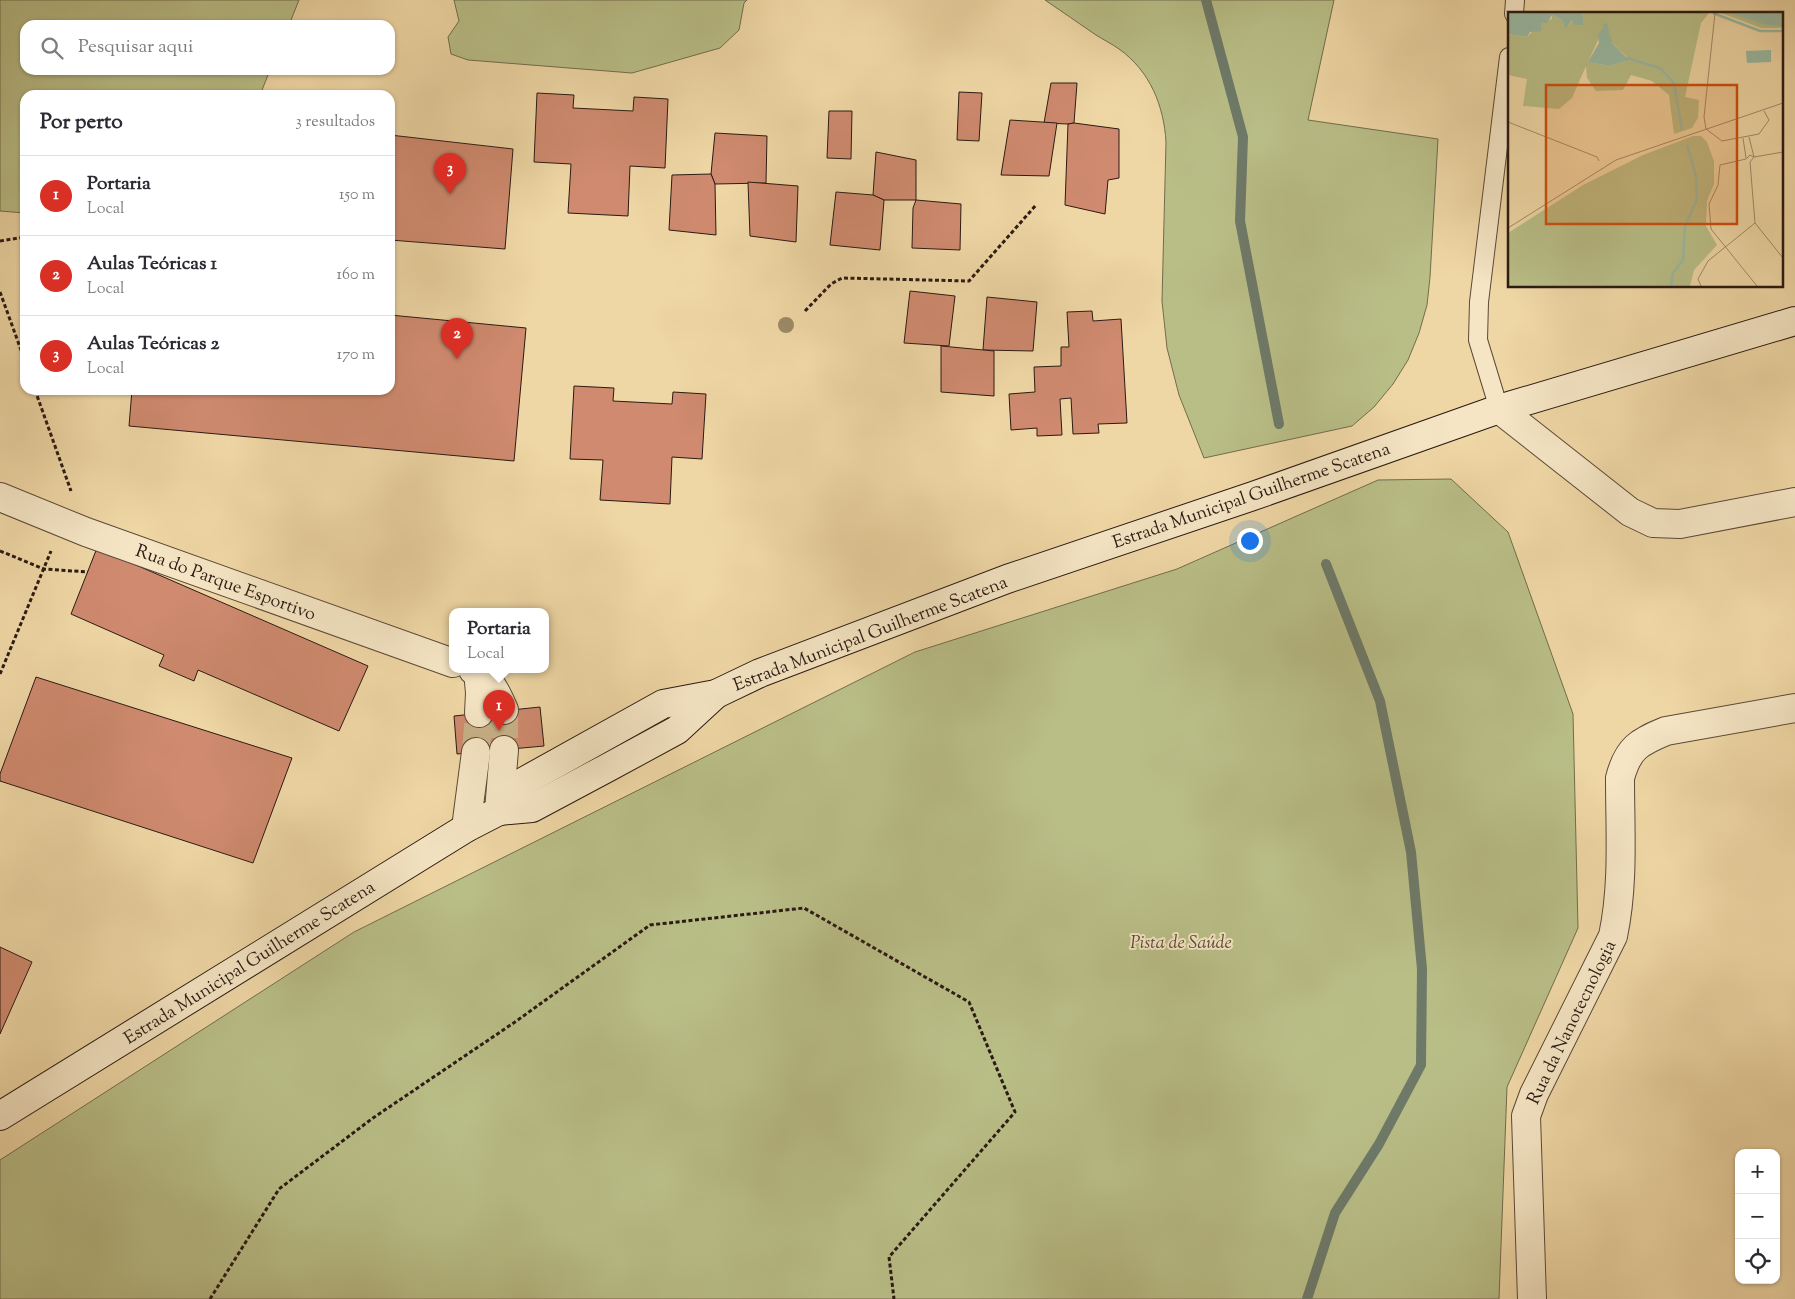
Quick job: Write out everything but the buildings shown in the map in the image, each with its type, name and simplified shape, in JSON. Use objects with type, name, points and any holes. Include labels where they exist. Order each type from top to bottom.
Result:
[{"type":"main road","name":"Estrada Municipal Guilherme Scatena","points":[[0,1116],[466,828],[499,811],[532,808],[608,768],[677,730],[716,694],[760,673],[1007,579],[1499,409],[1795,321]]},
{"type":"main road","points":[[1499,409],[1630,512],[1653,523],[1680,524],[1795,502]]},
{"type":"main road","name":"Rua do Parque Esportivo","points":[[0,497],[74,527],[449,661]]},
{"type":"main road","name":"Rua do Parque Esportivo","points":[[470,673],[492,712]]},
{"type":"main road","name":"Rua da Nanotecnologia","points":[[1532,1299],[1526,1116],[1534,1094],[1613,936],[1621,889],[1620,778],[1624,762],[1632,749],[1647,739],[1666,731],[1795,708]]},
{"type":"main road","points":[[499,811],[504,750]]},
{"type":"main road","points":[[466,828],[476,752]]},
{"type":"lane","points":[[1499,409],[1478,340],[1479,312],[1508,66]]},
{"type":"path","points":[[805,311],[825,289],[842,278],[969,281],[1036,205]]},
{"type":"path","points":[[0,241],[20,238]]},
{"type":"path","points":[[0,292],[20,347]]},
{"type":"path","points":[[0,674],[44,569],[74,527],[36,395]]},
{"type":"path","points":[[0,551],[44,569],[88,572]]},
{"type":"path","points":[[210,1299],[279,1189],[373,1118],[515,1022],[650,925],[804,908],[969,1002],[1015,1112],[890,1257],[894,1299]]},
{"type":"green space","points":[[0,0],[299,0],[291,20],[20,20],[20,75],[268,75],[262,90],[20,90],[20,213],[0,211]]},
{"type":"green space","points":[[454,0],[747,0],[744,3],[739,30],[720,48],[632,73],[468,60],[451,54],[448,37],[459,21]]},
{"type":"green space","points":[[1045,0],[1334,0],[1308,120],[1438,139],[1430,277],[1427,305],[1419,333],[1408,360],[1393,384],[1374,407],[1352,426],[1204,458],[1179,395],[1167,348],[1162,301],[1166,142],[1165,129],[1158,103],[1147,79],[1130,58]]},
{"type":"green space","name":"Pista de Saúde","points":[[1451,479],[1508,532],[1573,714],[1578,928],[1507,1087],[1499,1299],[0,1299],[0,1160],[354,932],[915,652],[1177,569],[1378,480]]},
{"type":"waterway","points":[[1206,0],[1243,137],[1240,221],[1279,424]]},
{"type":"waterway","points":[[1307,1299],[1335,1213],[1379,1144],[1421,1065],[1422,969],[1411,852],[1380,701],[1326,564]]},
{"type":"tunnel","points":[[504,710],[504,750]]},
{"type":"tunnel","points":[[476,752],[479,713]]},
{"type":"place","name":"Aulas Teóricas 2","points":[[450,194]]},
{"type":"place","name":"Aulas Teóricas 1","points":[[457,359]]},
{"type":"place","name":"Portaria","points":[[499,731]]}]
